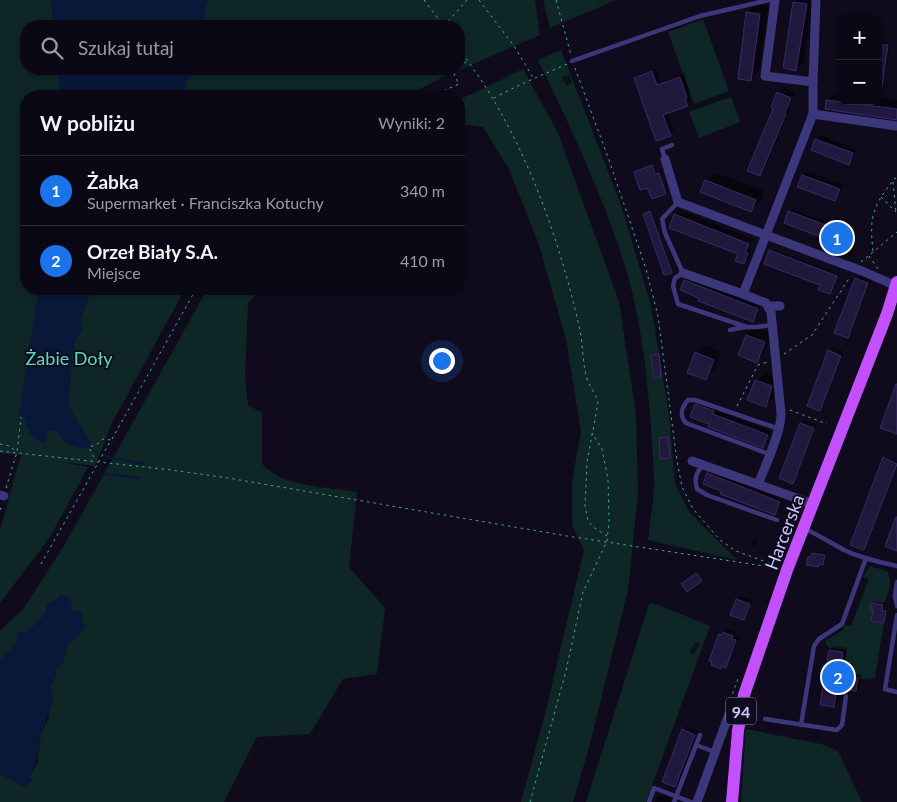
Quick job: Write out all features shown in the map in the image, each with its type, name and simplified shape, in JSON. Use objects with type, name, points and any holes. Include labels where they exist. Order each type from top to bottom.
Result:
[{"type":"main road","name":"Harcerska","points":[[732,802],[738,731],[744,695],[787,570],[890,307],[896,284]]},
{"type":"street","points":[[775,0],[765,76],[813,82]]},
{"type":"street","points":[[743,294],[814,114],[813,82],[816,0]]},
{"type":"street","points":[[814,114],[897,126]]},
{"type":"street","points":[[665,159],[678,202],[896,284]]},
{"type":"street","points":[[683,273],[743,294],[769,306],[780,306]]},
{"type":"street","points":[[758,484],[782,419],[769,306]]},
{"type":"street","points":[[692,461],[814,504]]},
{"type":"street","points":[[697,802],[729,709]]},
{"type":"lane","points":[[572,61],[700,16],[769,0]]},
{"type":"lane","points":[[665,159],[662,150],[672,146]]},
{"type":"lane","points":[[678,202],[662,219],[665,233],[683,273],[674,278],[673,286],[678,304],[746,327]]},
{"type":"lane","points":[[730,330],[772,325]]},
{"type":"lane","points":[[770,454],[690,425],[682,419],[681,413],[688,400],[696,400],[779,429]]},
{"type":"lane","points":[[703,465],[697,471],[694,480],[697,489],[777,520]]},
{"type":"lane","points":[[804,528],[866,558],[897,566]]},
{"type":"lane","points":[[801,725],[814,646],[818,639],[842,624],[866,558]]},
{"type":"lane","points":[[897,582],[895,596],[897,606]]},
{"type":"lane","points":[[897,614],[885,689],[897,692]]},
{"type":"lane","points":[[765,719],[837,730],[842,725],[846,696]]},
{"type":"lane","points":[[674,802],[700,735]]},
{"type":"lane","points":[[696,745],[715,752]]},
{"type":"lane","points":[[648,802],[654,788],[691,802]]},
{"type":"path","points":[[424,0],[439,20]]},
{"type":"path","points":[[449,20],[467,0]]},
{"type":"path","points":[[479,0],[514,46],[534,79]]},
{"type":"path","points":[[556,0],[572,61],[609,160],[646,269],[658,316],[682,487],[693,510],[720,540],[736,551],[787,570]]},
{"type":"path","points":[[465,57],[492,98],[528,166],[565,270],[580,328],[586,376],[598,403],[588,462],[585,506],[588,521],[593,528],[606,536]]},
{"type":"path","points":[[492,98],[572,61]]},
{"type":"path","points":[[446,90],[459,84],[454,75]]},
{"type":"path","points":[[874,251],[871,232],[872,217],[878,200],[895,178],[897,179]]},
{"type":"path","points":[[893,181],[897,214]]},
{"type":"path","points":[[881,196],[897,214]]},
{"type":"path","points":[[733,413],[758,365],[775,359],[812,335],[855,269],[897,232]]},
{"type":"path","points":[[868,256],[878,267],[878,272]]},
{"type":"path","points":[[41,564],[193,295]]},
{"type":"path","points":[[780,406],[827,424]]},
{"type":"path","points":[[0,510],[2,496],[17,452],[21,417]]},
{"type":"path","points":[[530,802],[566,671],[584,592],[607,541],[609,521],[608,479],[602,449],[592,432]]},
{"type":"path","points":[[93,461],[94,458],[88,447],[96,445],[103,439],[111,440]]},
{"type":"path","points":[[0,444],[10,446],[17,452]]},
{"type":"path","points":[[0,450],[219,477],[787,570]]},
{"type":"path","points":[[729,709],[738,678]]},
{"type":"green space","name":"Żabie Doły","points":[[0,0],[535,0],[540,35],[465,67],[465,20],[20,20],[20,75],[448,75],[418,90],[20,90],[20,295],[182,295],[112,423],[95,466],[53,461],[88,467],[50,537],[0,603],[0,530],[21,455],[0,453]]},
{"type":"green space","points":[[543,0],[616,0],[550,28]]},
{"type":"green space","points":[[703,19],[729,91],[694,104],[668,32]]},
{"type":"green space","points":[[561,50],[621,205],[651,306],[669,414],[675,484],[690,513],[737,560],[648,540],[654,487],[653,460],[646,376],[638,317],[629,278],[605,208],[573,133],[538,60]]},
{"type":"green space","points":[[523,69],[558,133],[619,302],[636,414],[638,494],[628,590],[590,744],[573,802],[521,802],[545,714],[584,550],[572,525],[572,481],[581,432],[566,339],[538,242],[509,169],[483,127],[465,125],[465,97]]},
{"type":"green space","points":[[731,97],[740,122],[699,138],[689,112]]},
{"type":"green space","points":[[204,295],[256,295],[248,303],[245,376],[248,405],[262,413],[262,464],[271,472],[293,482],[357,492],[349,567],[385,608],[377,674],[343,679],[310,734],[257,737],[224,802],[0,802],[0,774],[25,787],[33,780],[29,777],[37,764],[41,734],[49,717],[51,686],[56,675],[55,669],[62,665],[67,644],[73,641],[72,610],[61,595],[56,600],[48,603],[45,614],[0,660],[0,631],[24,608],[65,544]]},
{"type":"green space","points":[[870,566],[887,571],[890,584],[883,605],[871,603],[870,609],[873,610],[871,621],[884,623],[875,678],[861,679],[843,676],[847,651],[828,647],[825,641],[843,630],[845,625],[851,626],[869,579],[863,577]]},
{"type":"green space","points":[[653,603],[710,626],[646,802],[586,802],[649,604]]},
{"type":"green space","points":[[746,729],[821,744],[838,751],[862,802],[741,802]]},
{"type":"water","points":[[50,0],[208,0],[203,20],[52,20]]},
{"type":"water","points":[[58,75],[191,75],[184,90],[59,90]]},
{"type":"water","points":[[38,295],[90,295],[81,318],[82,331],[75,343],[72,356],[69,401],[72,412],[90,441],[88,446],[83,449],[66,444],[57,431],[50,431],[47,434],[46,443],[36,440],[31,435],[24,418],[19,416]]},
{"type":"water","points":[[61,595],[71,598],[72,610],[81,612],[85,628],[73,641],[67,644],[62,665],[55,669],[56,675],[51,686],[52,706],[41,735],[36,761],[29,777],[33,780],[25,787],[0,774],[0,660],[16,643],[18,632],[27,632],[45,614],[48,603],[56,600]]},
{"type":"building","points":[[793,2],[807,4],[796,71],[783,68]]},
{"type":"building","points":[[746,12],[760,14],[751,81],[738,79]]},
{"type":"building","points":[[882,44],[888,45],[882,86]]},
{"type":"building","points":[[652,71],[657,85],[680,77],[688,106],[663,115],[671,136],[656,141],[634,78]]},
{"type":"building","points":[[777,92],[791,98],[760,176],[747,171],[773,109],[771,107]]},
{"type":"building","points":[[826,100],[837,101],[837,105],[865,105],[897,109],[897,120],[825,109]]},
{"type":"building","points":[[815,139],[853,153],[849,165],[811,150]]},
{"type":"building","points":[[652,165],[655,174],[659,173],[666,194],[652,199],[647,188],[640,190],[634,172]]},
{"type":"building","points":[[802,175],[840,189],[835,201],[797,187]]},
{"type":"building","points":[[705,180],[756,200],[751,212],[700,192]]},
{"type":"building","points":[[650,211],[672,273],[664,275],[643,214]]},
{"type":"building","points":[[788,211],[831,227],[833,222],[840,224],[839,227],[846,230],[841,245],[784,223]]},
{"type":"building","points":[[674,214],[749,244],[745,253],[748,253],[744,264],[735,261],[738,254],[669,228]]},
{"type":"building","points":[[769,250],[837,276],[830,294],[818,290],[820,285],[764,264]]},
{"type":"building","points":[[855,278],[868,283],[848,338],[834,333]]},
{"type":"building","points":[[684,280],[758,309],[753,322],[698,301],[699,298],[680,290]]},
{"type":"building","points":[[746,335],[765,342],[757,363],[738,355]]},
{"type":"building","points":[[828,350],[841,356],[820,411],[807,406]]},
{"type":"building","points":[[695,352],[714,360],[706,380],[687,373]]},
{"type":"building","points":[[659,354],[661,377],[654,378],[651,355]]},
{"type":"building","points":[[755,380],[772,386],[766,407],[747,400]]},
{"type":"building","points":[[897,384],[897,434],[880,428]]},
{"type":"building","points":[[695,404],[714,411],[713,414],[768,435],[763,448],[708,427],[709,424],[690,417]]},
{"type":"building","points":[[800,423],[814,428],[793,484],[779,478]]},
{"type":"building","points":[[668,437],[670,458],[660,459],[659,438]]},
{"type":"building","points":[[883,457],[897,464],[864,550],[850,545]]},
{"type":"building","points":[[707,473],[780,502],[775,515],[720,494],[721,491],[703,484]]},
{"type":"building","points":[[897,517],[897,551],[885,546]]},
{"type":"building","points":[[812,553],[825,555],[823,565],[819,564],[819,567],[806,565],[808,557],[811,557]]},
{"type":"building","points":[[696,573],[702,581],[687,592],[681,584]]},
{"type":"building","points":[[736,599],[750,604],[744,620],[730,615]]},
{"type":"building","points":[[871,603],[883,605],[882,611],[886,611],[884,623],[871,621],[873,610],[870,610]]},
{"type":"building","points":[[723,632],[733,636],[732,639],[736,640],[726,668],[722,666],[721,669],[711,665],[712,662],[709,661],[719,634],[722,635]]},
{"type":"building","points":[[829,650],[843,652],[840,675],[858,678],[856,691],[837,688],[834,707],[820,705]]},
{"type":"building","points":[[682,729],[695,735],[675,787],[662,782]]},
{"type":"waterway","points":[[88,446],[96,453]]},
{"type":"waterway","points":[[107,457],[144,464]]},
{"type":"waterway","points":[[105,474],[140,478]]},
{"type":"place","name":"Żabka","points":[[837,238]]},
{"type":"place","name":"Orzeł Biały S.A.","points":[[838,677]]}]
